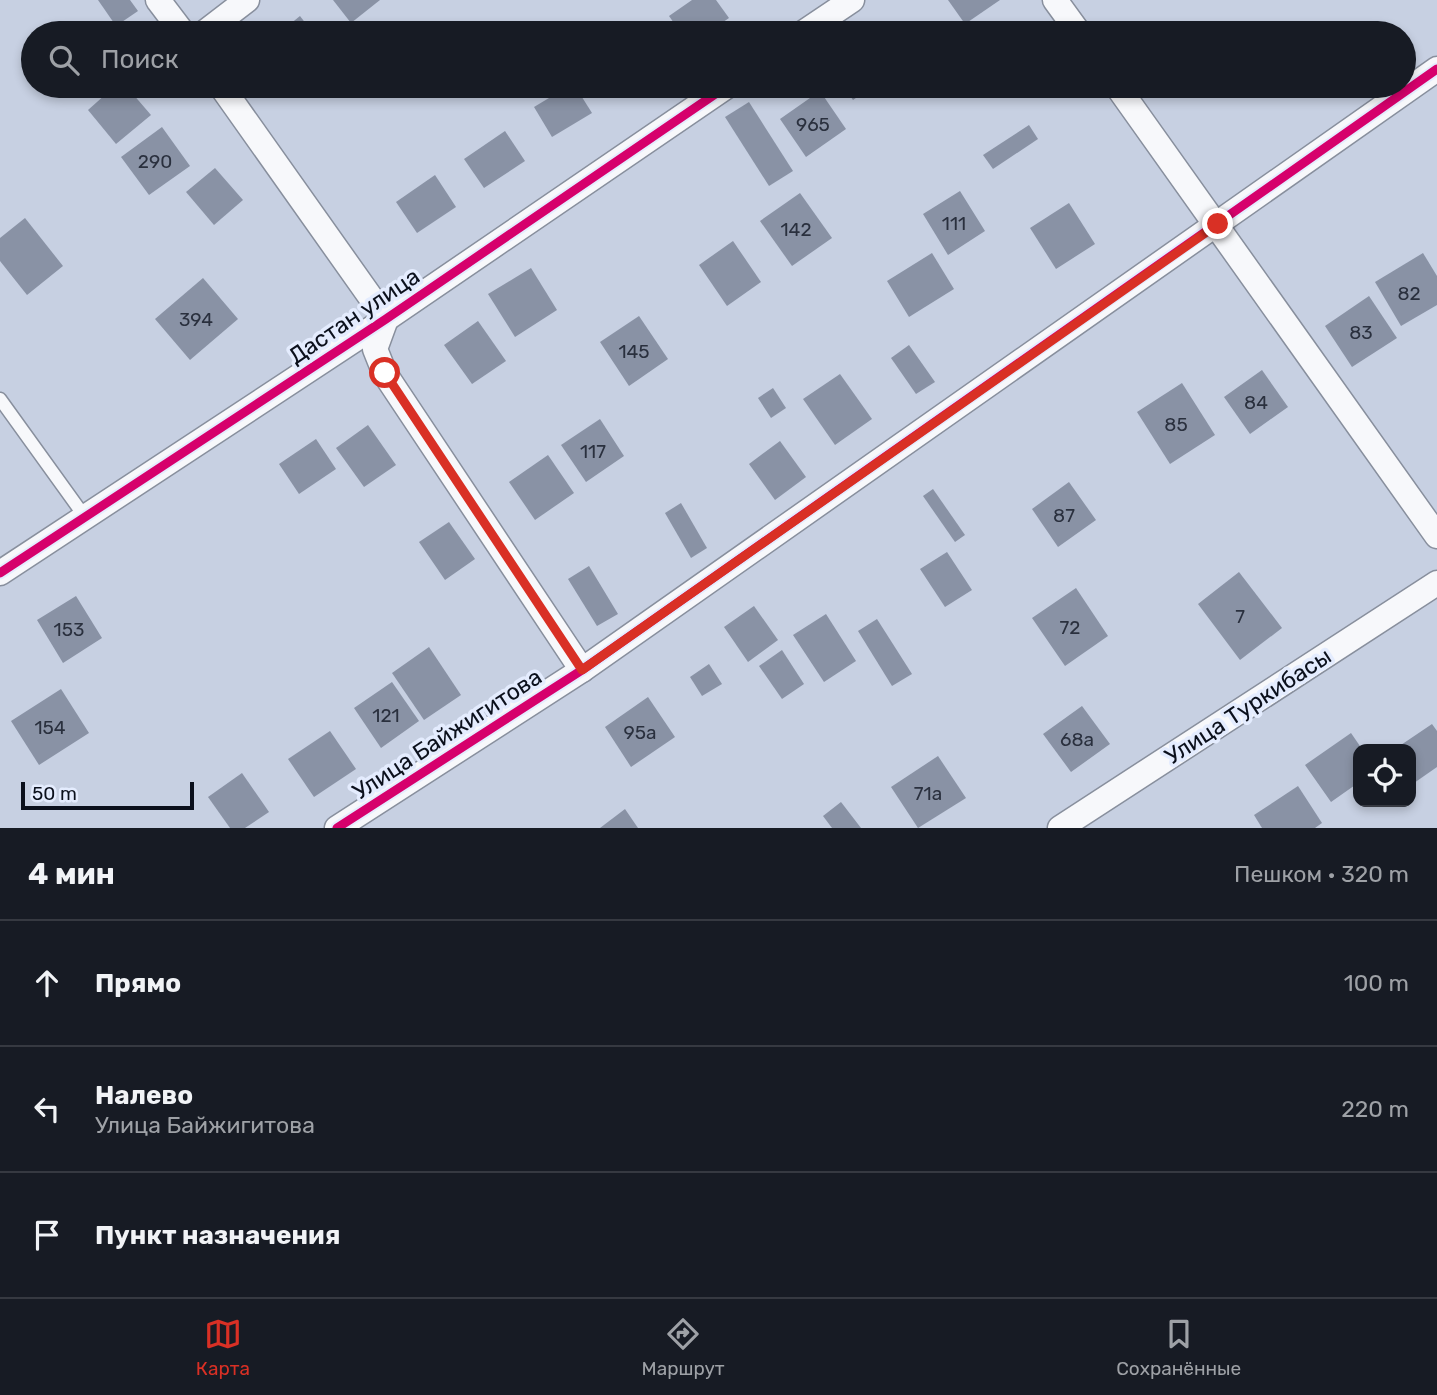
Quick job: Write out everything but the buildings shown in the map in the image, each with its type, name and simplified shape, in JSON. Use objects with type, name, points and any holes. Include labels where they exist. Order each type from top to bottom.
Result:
[{"type":"street","points":[[158,0],[174,21]]},
{"type":"street","points":[[220,21],[247,0]]},
{"type":"street","points":[[821,21],[852,0]]},
{"type":"street","points":[[1055,0],[1070,21]]},
{"type":"street","name":"Улица Байжигитова","points":[[1416,84],[1437,69]]},
{"type":"street","points":[[229,98],[386,319],[375,349],[385,373],[582,670]]},
{"type":"street","name":"Дастан улица","points":[[0,573],[386,319],[709,98]]},
{"type":"street","points":[[1126,98],[1218,224],[1437,536]]},
{"type":"street","name":"Улица Байжигитова","points":[[352,824],[582,670],[1396,98]]},
{"type":"street","name":"Улица Туркибасы","points":[[1060,828],[1437,583]]},
{"type":"lane","points":[[0,399],[85,517]]},
{"type":"cycle path","points":[[1416,84],[1437,69]]},
{"type":"cycle path","points":[[0,573],[386,319],[709,98]]},
{"type":"cycle path","points":[[337,828],[582,670],[1396,98]]},
{"type":"route","points":[[385,373],[582,670],[1218,224]]}]
